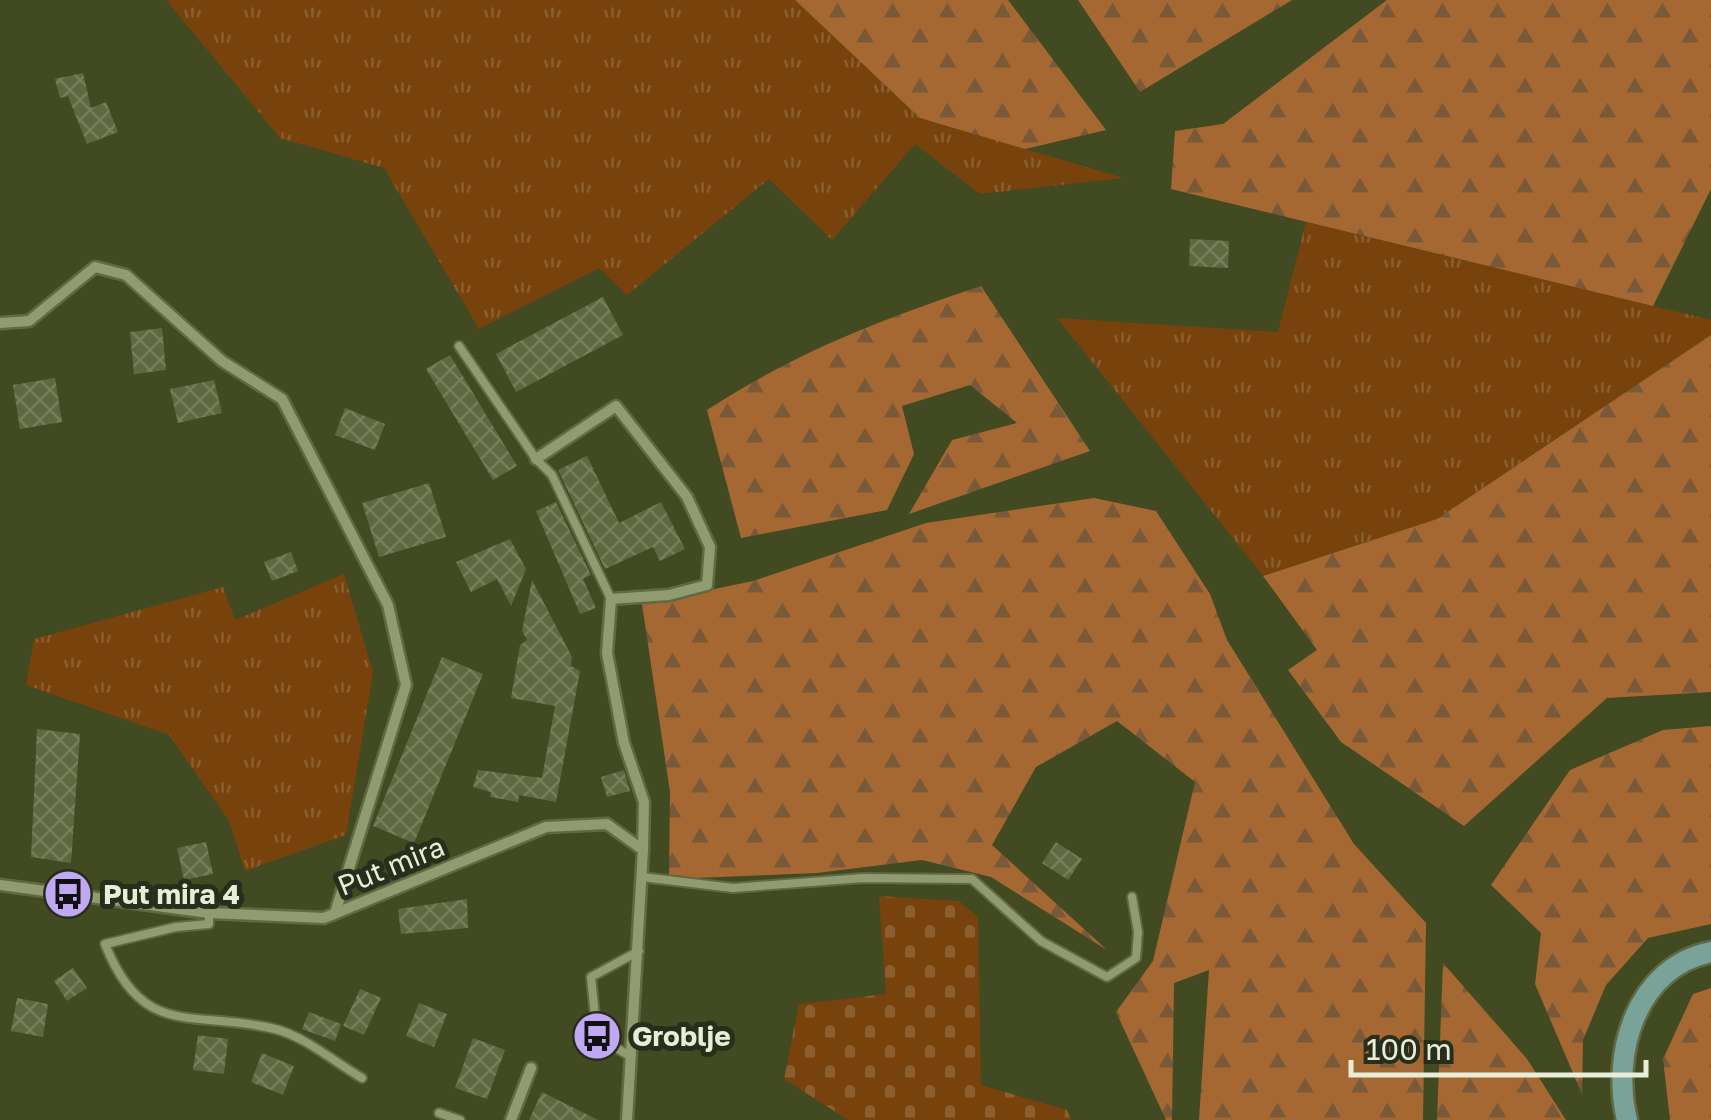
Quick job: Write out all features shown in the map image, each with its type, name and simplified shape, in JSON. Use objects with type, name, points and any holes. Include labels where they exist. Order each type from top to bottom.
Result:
[{"type":"main road","points":[[1627,1120],[1622,1070],[1627,1037],[1640,1004],[1665,974],[1711,952]]},
{"type":"street","points":[[0,323],[29,321],[96,266],[126,275],[222,361],[282,399],[331,501],[388,605],[406,684],[335,913]]},
{"type":"street","points":[[536,458],[616,406],[687,497],[710,547],[707,585],[668,595],[611,599],[607,653],[624,743],[644,802],[640,950],[628,1055],[627,1120]]},
{"type":"street","name":"Put mira","points":[[0,885],[209,912],[324,918],[546,826],[607,824],[643,850]]},
{"type":"street","points":[[511,1120],[531,1068]]},
{"type":"lane","points":[[459,346],[536,458],[552,475],[611,599]]},
{"type":"lane","points":[[642,877],[734,888],[863,878],[972,879],[1042,941],[1107,977],[1136,958],[1138,932],[1132,897]]},
{"type":"lane","points":[[209,912],[209,924],[176,927],[105,944],[119,979],[165,1016],[277,1029],[362,1078]]},
{"type":"lane","points":[[628,1055],[597,1036],[591,977],[640,950]]},
{"type":"lane","points":[[439,1113],[460,1120]]},
{"type":"green space","points":[[166,0],[795,0],[920,118],[1124,178],[980,194],[915,144],[832,240],[769,179],[627,295],[599,268],[479,329],[384,168],[280,138]]},
{"type":"green space","points":[[795,0],[1008,0],[1106,130],[1025,149],[920,118]]},
{"type":"green space","points":[[1078,0],[1292,0],[1140,92]]},
{"type":"green space","points":[[1387,0],[1711,0],[1711,189],[1653,306],[1171,189],[1175,131],[1223,124]]},
{"type":"green space","points":[[1306,222],[1711,320],[1711,335],[1437,519],[1263,576],[1057,318],[1278,332]]},
{"type":"green space","points":[[981,286],[1090,451],[909,514],[952,440],[1017,423],[970,385],[902,406],[914,454],[887,510],[741,538],[707,410],[773,371],[840,339]]},
{"type":"green space","points":[[1711,335],[1711,692],[1607,698],[1464,826],[1341,742],[1288,670],[1317,650],[1263,576],[1437,519]]},
{"type":"green space","points":[[1094,498],[1156,511],[1210,594],[1227,640],[1354,844],[1426,923],[1423,1120],[1199,1120],[1209,970],[1174,983],[1172,1120],[1166,1120],[1116,1012],[1153,961],[1195,782],[1117,721],[1036,767],[992,845],[1107,950],[991,877],[922,860],[817,873],[669,879],[670,792],[642,604],[753,581],[926,523]]},
{"type":"green space","points":[[344,574],[373,672],[346,835],[245,871],[229,821],[169,735],[26,685],[34,639],[223,587],[235,620]]},
{"type":"green space","points":[[1711,726],[1711,924],[1648,938],[1606,985],[1583,1040],[1582,1094],[1535,984],[1541,933],[1491,885],[1570,770],[1663,730]]},
{"type":"green space","points":[[879,896],[959,901],[978,917],[981,1085],[1067,1110],[1071,1120],[848,1120],[784,1079],[799,1004],[886,994]]},
{"type":"green space","points":[[1443,963],[1527,1059],[1566,1120],[1437,1120]]},
{"type":"green space","points":[[1711,988],[1711,1120],[1670,1120],[1663,1059],[1693,994]]},
{"type":"building","points":[[83,73],[91,108],[106,102],[118,132],[87,144],[68,96],[60,98],[55,79]]},
{"type":"building","points":[[1190,239],[1229,241],[1228,268],[1189,266]]},
{"type":"building","points":[[603,297],[623,335],[516,392],[496,354]]},
{"type":"building","points":[[162,328],[166,370],[134,374],[130,332]]},
{"type":"building","points":[[450,355],[517,466],[493,480],[426,369]]},
{"type":"building","points":[[55,378],[62,422],[20,429],[13,385]]},
{"type":"building","points":[[214,380],[222,413],[178,423],[170,389]]},
{"type":"building","points":[[345,408],[385,424],[375,450],[335,435]]},
{"type":"building","points":[[587,456],[619,523],[661,502],[685,549],[660,561],[653,547],[605,569],[558,470]]},
{"type":"building","points":[[429,483],[446,537],[379,557],[362,503]]},
{"type":"building","points":[[556,502],[591,575],[583,579],[596,608],[580,614],[536,511]]},
{"type":"building","points":[[510,539],[526,569],[511,606],[497,579],[471,592],[456,562]]},
{"type":"building","points":[[291,552],[298,571],[272,581],[264,562]]},
{"type":"building","points":[[532,580],[572,657],[571,666],[580,671],[556,802],[519,795],[518,802],[490,797],[491,792],[473,787],[478,770],[542,778],[555,706],[511,698],[520,645],[527,640],[522,631]]},
{"type":"building","points":[[442,657],[483,674],[414,843],[373,826]]},
{"type":"building","points":[[37,729],[80,734],[71,863],[31,857]]},
{"type":"building","points":[[624,770],[630,791],[607,797],[601,777]]},
{"type":"building","points":[[206,842],[213,874],[184,880],[177,848]]},
{"type":"building","points":[[1056,842],[1082,859],[1068,880],[1042,863]]},
{"type":"building","points":[[467,899],[468,928],[401,934],[398,909]]},
{"type":"building","points":[[73,968],[87,988],[67,1001],[54,981]]},
{"type":"building","points":[[360,989],[381,998],[364,1035],[343,1026]]},
{"type":"building","points":[[17,998],[48,1004],[43,1037],[11,1031]]},
{"type":"building","points":[[419,1003],[447,1014],[434,1047],[406,1036]]},
{"type":"building","points":[[309,1012],[341,1024],[335,1041],[302,1029]]},
{"type":"building","points":[[198,1035],[228,1039],[224,1074],[193,1070]]},
{"type":"building","points":[[473,1038],[505,1050],[487,1099],[455,1088]]},
{"type":"building","points":[[262,1053],[294,1066],[283,1095],[251,1082]]},
{"type":"building","points":[[542,1092],[598,1120],[529,1120]]},
{"type":"place","name":"Put mira 4","points":[[68,894]]},
{"type":"place","name":"Groblje","points":[[597,1036]]}]
